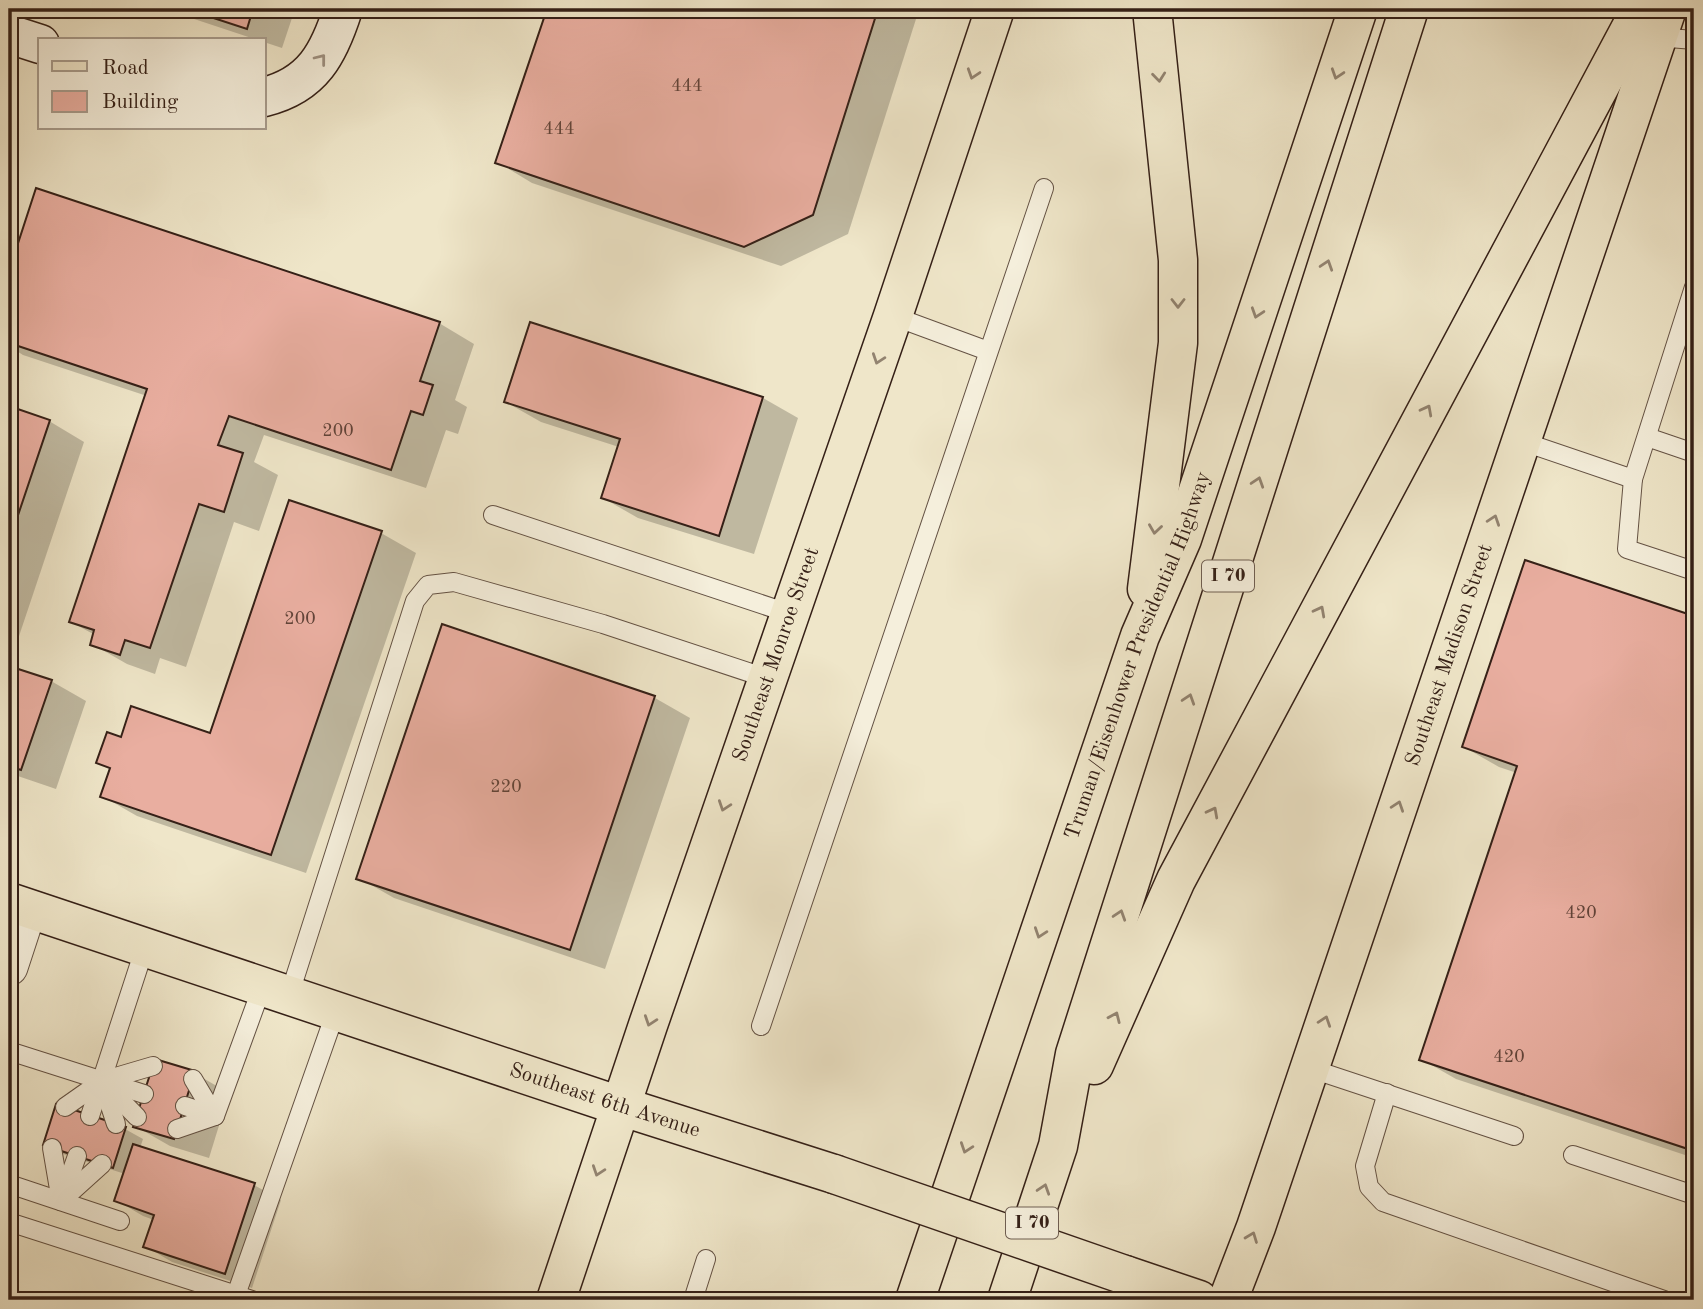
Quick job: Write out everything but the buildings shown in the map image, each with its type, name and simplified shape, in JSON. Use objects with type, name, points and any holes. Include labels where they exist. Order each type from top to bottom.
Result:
[{"type":"main road","name":"Southeast Monroe Street","points":[[556,1300],[620,1106],[893,316],[995,9]]},
{"type":"main road","points":[[1140,636],[1178,343],[1178,260],[1152,9]]},
{"type":"main road","name":"Truman/Eisenhower Presidential Highway","points":[[915,1292],[1140,636],[1182,540],[1358,9]]},
{"type":"main road","name":"I 70","points":[[1007,1300],[1058,1146],[1075,1054],[1409,9]]},
{"type":"main road","points":[[1058,1146],[1176,880],[1665,24]]},
{"type":"main road","name":"Southeast Madison Street","points":[[1228,1300],[1256,1227],[1521,441],[1665,24]]},
{"type":"main road","name":"Southeast 6th Avenue","points":[[18,905],[620,1106],[834,1174],[1199,1300]]},
{"type":"street","points":[[271,95],[288,88],[323,60],[343,9]]},
{"type":"street","points":[[9,34],[38,43]]},
{"type":"street","points":[[9,967],[18,905]]},
{"type":"lane","points":[[761,1026],[1044,188]]},
{"type":"lane","points":[[1694,287],[1633,479],[1627,549],[1694,571]]},
{"type":"lane","points":[[893,316],[988,351]]},
{"type":"lane","points":[[1647,437],[1694,453]]},
{"type":"lane","points":[[1521,441],[1633,479]]},
{"type":"lane","points":[[493,515],[791,614]]},
{"type":"lane","points":[[177,1129],[215,1116],[275,991],[415,601],[428,585],[454,582],[603,624],[769,679]]},
{"type":"lane","points":[[90,1116],[145,947]]},
{"type":"lane","points":[[9,1222],[244,1298],[336,1011]]},
{"type":"lane","points":[[9,1051],[144,1094]]},
{"type":"lane","points":[[65,1107],[102,1081],[153,1066]]},
{"type":"lane","points":[[1309,1068],[1514,1136]]},
{"type":"lane","points":[[193,1079],[215,1116]]},
{"type":"lane","points":[[102,1081],[136,1117]]},
{"type":"lane","points":[[102,1081],[116,1124]]},
{"type":"lane","points":[[1387,1093],[1365,1167],[1369,1187],[1383,1202],[1664,1300]]},
{"type":"lane","points":[[185,1106],[215,1116]]},
{"type":"lane","points":[[52,1147],[61,1201]]},
{"type":"lane","points":[[1573,1155],[1694,1195]]},
{"type":"lane","points":[[61,1201],[77,1156]]},
{"type":"lane","points":[[61,1201],[102,1164]]},
{"type":"lane","points":[[9,1184],[120,1221]]},
{"type":"lane","points":[[693,1300],[706,1259]]}]
